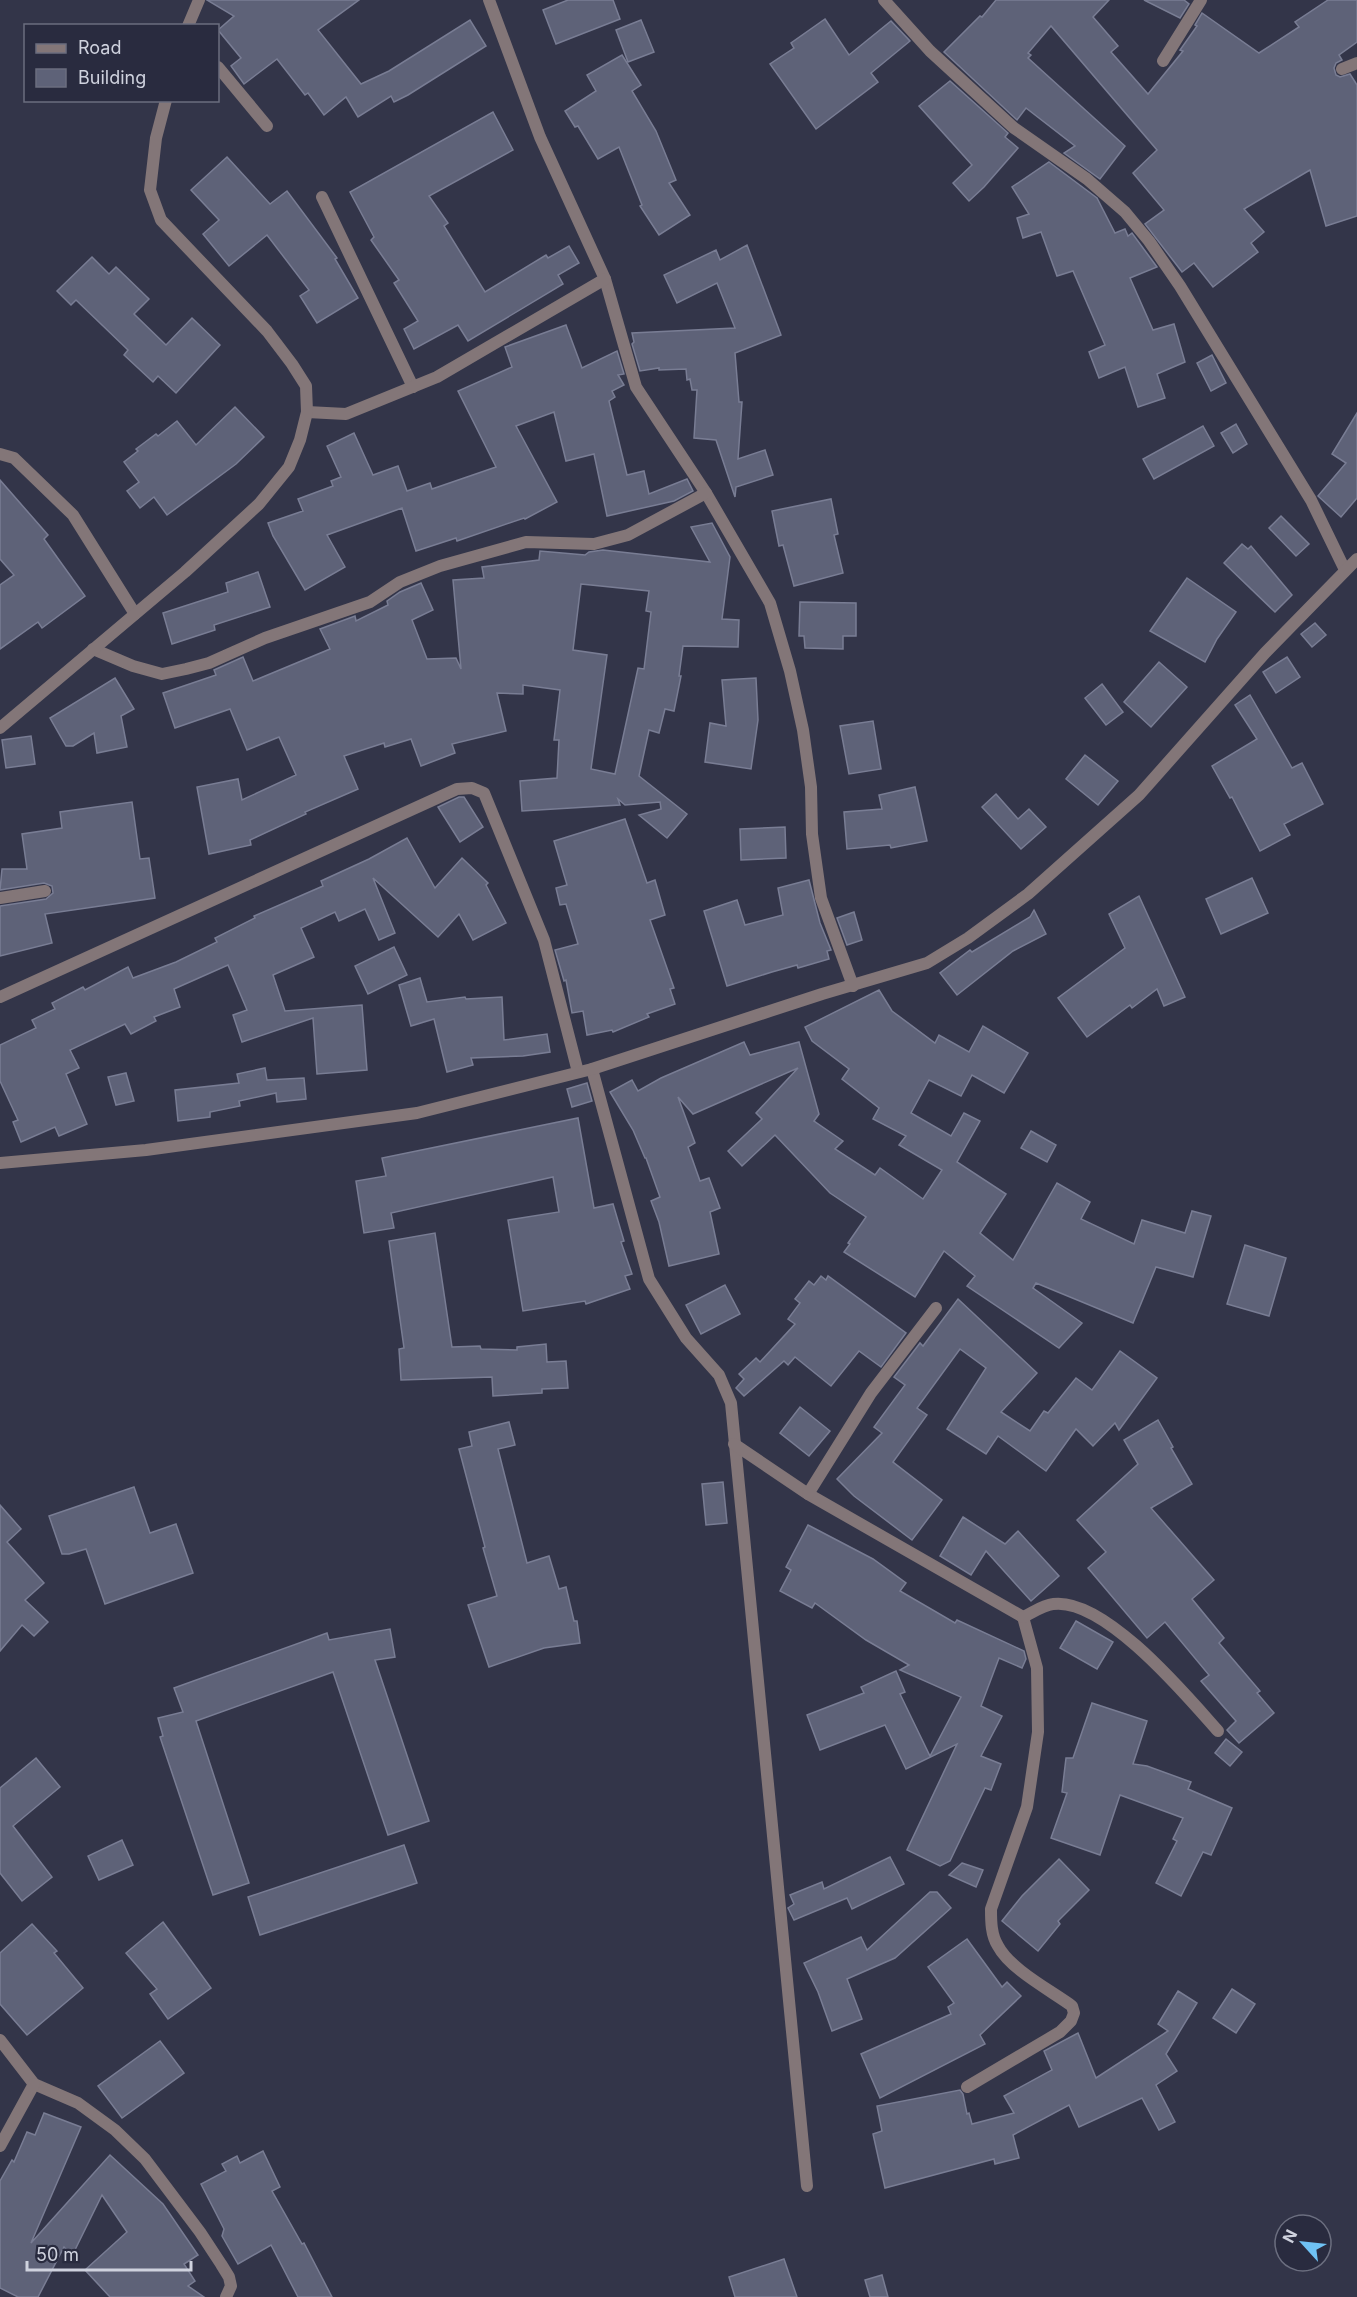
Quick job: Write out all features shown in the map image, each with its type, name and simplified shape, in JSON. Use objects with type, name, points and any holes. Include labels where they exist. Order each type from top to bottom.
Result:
[{"type":"street","points":[[189,24],[199,0]]},
{"type":"street","points":[[489,0],[540,136],[605,279],[636,387],[706,493],[770,603],[803,730],[811,787],[812,834],[821,898],[853,986]]},
{"type":"street","points":[[884,0],[930,51],[1014,128],[1087,179],[1125,212],[1149,241],[1180,286],[1311,500],[1346,570]]},
{"type":"street","points":[[1163,61],[1201,0]]},
{"type":"street","points":[[1342,69],[1357,63]]},
{"type":"street","points":[[219,68],[267,126]]},
{"type":"street","points":[[0,728],[185,572],[259,504],[289,467],[300,440],[307,412],[306,386],[267,331],[161,220],[150,190],[156,138],[165,102]]},
{"type":"street","points":[[322,197],[413,387]]},
{"type":"street","points":[[307,412],[346,414],[437,377],[605,279]]},
{"type":"street","points":[[0,454],[14,458],[73,515],[135,614]]},
{"type":"street","points":[[93,649],[133,666],[162,674],[186,669],[209,663],[265,638],[370,602],[400,582],[440,567],[526,542],[594,544],[628,535],[706,493]]},
{"type":"street","points":[[0,1163],[146,1150],[417,1113],[592,1070],[927,963],[968,938],[1028,894],[1138,795],[1266,653],[1357,559]]},
{"type":"street","points":[[0,997],[457,789],[472,788],[484,793],[544,940],[578,1072]]},
{"type":"street","points":[[0,898],[45,891]]},
{"type":"street","points":[[592,1070],[649,1279],[686,1338],[719,1376],[731,1403],[807,2186]]},
{"type":"street","points":[[808,1494],[872,1393],[936,1308]]},
{"type":"street","points":[[734,1444],[808,1494],[1023,1617],[1037,1668],[1038,1732],[1028,1807],[991,1909],[991,1925],[998,1946],[1012,1963],[1072,2006],[1074,2013],[1060,2032],[967,2087]]},
{"type":"street","points":[[1023,1617],[1052,1604],[1072,1605],[1101,1617],[1133,1642],[1218,1731]]},
{"type":"street","points":[[0,2040],[34,2084],[78,2103],[116,2130],[145,2159],[200,2232],[229,2277],[231,2286],[226,2297]]},
{"type":"street","points":[[0,2146],[34,2084]]},
{"type":"building","points":[[207,0],[359,0],[318,30],[361,84],[389,71],[470,20],[486,46],[394,102],[391,96],[358,117],[346,97],[324,115],[308,93],[305,95],[277,59],[244,84],[231,66],[241,58],[219,31],[234,16]]},
{"type":"building","points":[[568,0],[613,0],[620,19],[556,44],[543,10]]},
{"type":"building","points":[[996,0],[1109,0],[1093,17],[1118,46],[1111,52],[1148,94],[1183,51],[1180,50],[1197,26],[1195,25],[1202,13],[1259,53],[1299,27],[1295,22],[1328,0],[1357,0],[1357,42],[1339,55],[1342,60],[1336,63],[1334,68],[1336,75],[1340,77],[1350,74],[1357,85],[1357,216],[1326,226],[1310,170],[1244,209],[1264,232],[1251,243],[1258,252],[1213,287],[1194,263],[1182,272],[1145,224],[1164,210],[1133,173],[1157,150],[1051,26],[1028,53],[1031,55],[1028,58],[1125,146],[1100,179],[1064,153],[1075,146],[1026,108],[1017,120],[944,52],[980,16],[982,17]]},
{"type":"building","points":[[1144,0],[1184,0],[1189,4],[1180,18]]},
{"type":"building","points":[[825,19],[849,55],[891,21],[910,41],[871,73],[878,82],[816,129],[770,64],[794,48],[791,43]]},
{"type":"building","points":[[641,20],[654,52],[628,62],[616,30]]},
{"type":"building","points":[[622,55],[641,85],[632,91],[656,131],[676,180],[669,183],[690,215],[659,235],[640,206],[642,205],[619,147],[598,159],[578,126],[575,127],[565,111],[596,91],[587,75]]},
{"type":"building","points":[[950,81],[1008,133],[1005,137],[1018,148],[969,201],[953,183],[972,165],[919,106]]},
{"type":"building","points":[[493,112],[513,150],[429,196],[448,223],[444,226],[485,292],[546,255],[548,258],[569,246],[579,263],[558,275],[563,284],[468,341],[458,325],[414,349],[404,329],[418,321],[394,283],[399,280],[371,240],[374,237],[350,192]]},
{"type":"building","points":[[227,157],[270,204],[287,191],[337,258],[335,259],[358,298],[317,323],[300,296],[309,290],[267,235],[229,266],[203,234],[219,220],[191,190]]},
{"type":"building","points":[[1049,162],[1097,198],[1115,233],[1125,229],[1128,236],[1132,233],[1157,267],[1130,278],[1153,330],[1174,324],[1185,362],[1157,374],[1165,398],[1138,407],[1125,367],[1099,378],[1089,352],[1105,345],[1073,271],[1057,276],[1041,232],[1023,238],[1017,218],[1029,214],[1012,187]]},
{"type":"building","points":[[747,245],[781,335],[735,353],[739,402],[742,402],[738,459],[765,450],[773,475],[736,487],[735,497],[716,440],[694,438],[697,390],[692,390],[690,379],[687,380],[686,369],[659,370],[659,368],[640,371],[632,344],[634,342],[632,333],[735,328],[717,283],[677,303],[664,275],[716,250],[720,260]]},
{"type":"building","points":[[92,257],[109,274],[116,267],[149,299],[134,314],[166,345],[192,318],[220,345],[176,393],[158,376],[153,382],[124,355],[128,350],[76,300],[71,305],[57,291]]},
{"type":"building","points":[[566,325],[582,368],[617,351],[624,374],[618,375],[624,385],[612,391],[615,397],[609,401],[627,475],[644,471],[649,494],[687,479],[693,491],[674,501],[607,516],[594,454],[566,461],[554,412],[516,426],[557,502],[525,519],[457,541],[456,538],[416,551],[402,508],[327,535],[345,567],[305,590],[273,536],[268,523],[303,511],[298,499],[333,486],[331,481],[341,477],[327,446],[354,433],[373,475],[398,466],[407,491],[430,483],[432,489],[496,467],[458,391],[512,367],[505,347]]},
{"type":"building","points":[[1212,355],[1226,383],[1211,391],[1197,363]]},
{"type":"building","points":[[235,407],[264,437],[236,464],[167,515],[154,497],[140,508],[127,491],[139,482],[124,462],[138,451],[136,449],[177,421],[196,445]]},
{"type":"building","points":[[1357,413],[1357,498],[1341,517],[1318,496],[1346,463],[1332,454]]},
{"type":"building","points":[[1236,424],[1247,444],[1233,453],[1221,433]]},
{"type":"building","points":[[1203,426],[1214,446],[1154,479],[1143,459]]},
{"type":"building","points":[[0,480],[48,535],[44,539],[85,596],[42,628],[38,622],[0,649],[0,585],[14,575],[0,559]]},
{"type":"building","points":[[831,499],[838,534],[834,535],[843,573],[794,586],[783,545],[779,546],[772,511]]},
{"type":"building","points":[[1281,516],[1309,544],[1296,556],[1269,528]]},
{"type":"building","points":[[712,523],[730,557],[722,619],[739,620],[738,647],[683,646],[679,676],[681,676],[674,711],[665,709],[659,733],[649,730],[639,776],[687,814],[667,838],[639,815],[661,809],[660,802],[625,805],[618,799],[620,805],[522,811],[520,781],[557,778],[559,740],[554,740],[560,690],[523,685],[523,694],[497,693],[506,731],[452,744],[455,753],[421,766],[411,739],[385,747],[384,743],[344,756],[358,789],[305,812],[306,814],[250,840],[251,845],[209,854],[197,787],[238,779],[242,800],[296,775],[279,737],[247,750],[230,709],[175,728],[163,693],[216,675],[214,670],[243,657],[253,681],[330,649],[320,629],[355,616],[356,621],[388,605],[387,601],[400,592],[421,583],[433,610],[412,620],[427,659],[456,658],[461,669],[453,580],[484,578],[482,567],[539,560],[540,551],[585,555],[589,552],[603,550],[710,562],[691,527]],"holes":[[[581,584],[649,591],[646,611],[651,612],[644,669],[638,668],[615,774],[591,769],[607,655],[573,650]]]},
{"type":"building","points":[[1242,544],[1248,549],[1251,546],[1292,595],[1275,612],[1224,563]]},
{"type":"building","points":[[258,572],[270,607],[214,625],[215,630],[172,644],[163,613],[228,592],[226,583]]},
{"type":"building","points":[[1187,578],[1236,612],[1217,639],[1205,662],[1150,631]]},
{"type":"building","points":[[800,602],[856,603],[856,636],[843,636],[843,649],[805,648],[804,636],[799,636]]},
{"type":"building","points":[[1315,623],[1326,635],[1312,647],[1301,634]]},
{"type":"building","points":[[1287,657],[1300,677],[1276,693],[1263,672]]},
{"type":"building","points":[[1159,662],[1187,687],[1151,727],[1124,702]]},
{"type":"building","points":[[115,678],[134,709],[121,716],[127,747],[97,753],[94,733],[73,746],[66,746],[50,718]]},
{"type":"building","points":[[756,678],[758,720],[751,769],[705,762],[710,723],[726,726],[722,680]]},
{"type":"building","points":[[1102,684],[1123,712],[1106,725],[1085,698]]},
{"type":"building","points":[[1250,695],[1292,768],[1302,763],[1323,804],[1284,824],[1290,835],[1260,851],[1232,797],[1230,798],[1212,766],[1257,739],[1235,705]]},
{"type":"building","points":[[873,721],[881,769],[849,774],[840,726]]},
{"type":"building","points":[[31,736],[35,764],[6,768],[2,740]]},
{"type":"building","points":[[1085,755],[1118,781],[1098,805],[1066,779]]},
{"type":"building","points":[[915,787],[927,841],[891,848],[890,845],[847,849],[844,812],[882,809],[879,795]]},
{"type":"building","points":[[996,794],[1018,819],[1029,809],[1046,827],[1021,849],[982,807]]},
{"type":"building","points":[[464,797],[483,827],[460,842],[438,807]]},
{"type":"building","points":[[132,802],[140,859],[149,858],[155,898],[45,914],[52,943],[0,956],[0,906],[46,899],[53,893],[52,886],[44,883],[0,890],[2,869],[27,869],[22,834],[62,828],[60,812]]},
{"type":"building","points":[[625,819],[647,883],[655,880],[665,915],[650,920],[674,988],[670,989],[675,1004],[647,1014],[649,1017],[613,1032],[612,1030],[587,1035],[583,1011],[572,1013],[566,980],[564,981],[555,950],[578,944],[566,904],[560,905],[556,888],[567,885],[554,841]]},
{"type":"building","points":[[785,827],[786,858],[741,860],[740,829]]},
{"type":"building","points":[[407,838],[435,888],[462,858],[488,883],[486,885],[506,923],[473,940],[459,914],[438,937],[373,878],[395,933],[379,940],[365,909],[339,921],[335,912],[301,928],[314,957],[273,975],[285,1011],[362,1005],[367,1070],[317,1074],[313,1018],[242,1042],[233,1015],[247,1010],[228,965],[174,989],[180,1007],[154,1017],[156,1021],[131,1034],[125,1024],[70,1050],[79,1068],[66,1074],[87,1124],[59,1136],[55,1127],[21,1142],[13,1122],[18,1120],[0,1081],[0,1045],[36,1028],[32,1020],[55,1009],[52,1003],[83,987],[85,990],[128,967],[133,978],[176,962],[217,942],[215,938],[255,918],[254,916],[323,886],[321,881]]},
{"type":"building","points":[[1252,878],[1268,913],[1221,934],[1206,899]]},
{"type":"building","points":[[809,880],[820,923],[831,950],[827,951],[829,959],[798,968],[797,965],[727,986],[704,911],[737,900],[745,925],[783,915],[778,888]]},
{"type":"building","points":[[1139,896],[1185,997],[1164,1006],[1157,989],[1132,1008],[1130,1005],[1087,1037],[1058,998],[1125,948],[1109,914]]},
{"type":"building","points":[[1034,910],[1046,934],[1013,951],[957,995],[940,973],[970,950],[972,952],[1030,917]]},
{"type":"building","points":[[854,912],[862,940],[847,945],[837,918]]},
{"type":"building","points":[[394,947],[407,975],[368,994],[355,966]]},
{"type":"building","points":[[420,978],[427,1002],[465,997],[466,999],[502,997],[504,1040],[547,1034],[550,1052],[523,1056],[471,1058],[473,1065],[447,1072],[434,1019],[411,1026],[399,985]]},
{"type":"building","points":[[879,990],[892,1011],[935,1043],[939,1035],[969,1052],[983,1026],[1028,1053],[1004,1093],[972,1075],[961,1096],[929,1080],[911,1113],[951,1136],[964,1113],[980,1121],[957,1162],[1006,1194],[980,1233],[1013,1260],[1057,1183],[1090,1202],[1081,1219],[1134,1244],[1142,1220],[1185,1233],[1192,1211],[1211,1216],[1193,1277],[1156,1267],[1133,1323],[1036,1283],[1033,1288],[1082,1323],[1059,1348],[967,1286],[975,1276],[944,1251],[915,1297],[844,1252],[866,1217],[830,1193],[775,1135],[742,1166],[728,1151],[762,1119],[756,1113],[798,1068],[693,1114],[678,1097],[695,1143],[688,1147],[700,1181],[709,1178],[720,1208],[710,1212],[719,1254],[669,1266],[659,1222],[651,1201],[660,1197],[633,1130],[610,1092],[632,1080],[638,1091],[661,1078],[744,1042],[750,1055],[799,1042],[819,1114],[814,1121],[843,1141],[835,1149],[875,1175],[880,1168],[923,1199],[942,1170],[899,1145],[906,1136],[873,1119],[879,1108],[842,1079],[849,1069],[812,1041],[805,1027]]},
{"type":"building","points":[[265,1068],[267,1080],[304,1078],[306,1099],[277,1102],[276,1093],[239,1101],[240,1106],[210,1112],[210,1117],[178,1121],[175,1090],[239,1083],[237,1074]]},
{"type":"building","points":[[126,1073],[134,1101],[116,1105],[108,1077]]},
{"type":"building","points":[[587,1083],[592,1101],[572,1107],[567,1089]]},
{"type":"building","points":[[578,1118],[594,1208],[613,1204],[624,1241],[621,1242],[632,1274],[625,1276],[630,1289],[586,1304],[585,1301],[523,1311],[508,1220],[559,1212],[553,1177],[391,1213],[394,1228],[364,1233],[356,1181],[386,1176],[382,1158]]},
{"type":"building","points":[[1031,1131],[1056,1145],[1047,1162],[1021,1148]]},
{"type":"building","points":[[435,1233],[452,1347],[480,1346],[481,1349],[517,1350],[517,1347],[546,1344],[547,1362],[566,1361],[568,1388],[542,1389],[542,1393],[493,1396],[492,1377],[401,1380],[399,1349],[404,1348],[389,1241]]},
{"type":"building","points":[[1245,1245],[1286,1258],[1269,1316],[1227,1304]]},
{"type":"building","points":[[821,1276],[826,1280],[828,1276],[906,1333],[881,1367],[859,1351],[831,1386],[795,1357],[788,1365],[784,1361],[744,1396],[736,1388],[744,1379],[739,1374],[756,1358],[760,1362],[795,1324],[788,1319],[800,1303],[795,1299],[809,1281],[814,1285]]},
{"type":"building","points":[[725,1285],[740,1314],[701,1334],[686,1305]]},
{"type":"building","points":[[958,1299],[1037,1373],[1001,1412],[1030,1431],[1044,1411],[1048,1413],[1076,1378],[1092,1390],[1120,1351],[1157,1378],[1119,1430],[1115,1423],[1093,1446],[1076,1429],[1046,1471],[998,1436],[986,1454],[947,1429],[986,1368],[960,1349],[917,1408],[927,1415],[893,1462],[942,1500],[912,1540],[854,1496],[837,1479],[882,1433],[874,1427],[905,1385],[894,1377],[920,1343],[923,1346]]},
{"type":"building","points":[[800,1407],[830,1431],[809,1456],[780,1433]]},
{"type":"building","points":[[1158,1420],[1192,1484],[1151,1508],[1214,1580],[1192,1599],[1224,1638],[1219,1643],[1260,1691],[1257,1693],[1274,1713],[1239,1743],[1227,1730],[1236,1721],[1201,1681],[1209,1675],[1165,1622],[1147,1638],[1088,1568],[1106,1552],[1077,1520],[1138,1464],[1124,1440]]},
{"type":"building","points":[[509,1422],[515,1445],[498,1449],[527,1563],[549,1556],[559,1589],[566,1587],[574,1621],[577,1621],[580,1643],[544,1648],[489,1667],[468,1605],[497,1596],[459,1449],[472,1446],[469,1432]]},
{"type":"building","points":[[723,1482],[727,1523],[706,1525],[702,1484]]},
{"type":"building","points":[[134,1487],[150,1533],[176,1524],[193,1573],[105,1604],[86,1549],[62,1554],[49,1516]]},
{"type":"building","points":[[0,1505],[21,1529],[7,1542],[44,1583],[25,1600],[48,1622],[34,1636],[22,1625],[0,1651]]},
{"type":"building","points":[[963,1517],[1005,1544],[1018,1531],[1059,1576],[1031,1601],[986,1551],[971,1575],[940,1556]]},
{"type":"building","points":[[808,1525],[873,1559],[906,1583],[900,1591],[955,1623],[957,1620],[1024,1651],[1026,1659],[1022,1668],[999,1658],[981,1706],[1002,1716],[981,1756],[1001,1764],[991,1790],[985,1788],[950,1861],[940,1866],[907,1850],[957,1744],[906,1769],[885,1725],[820,1750],[807,1715],[864,1693],[861,1687],[896,1671],[905,1692],[900,1694],[930,1756],[961,1697],[900,1670],[909,1665],[866,1640],[815,1603],[812,1608],[780,1591],[791,1570],[786,1567]]},
{"type":"building","points":[[1076,1621],[1113,1642],[1097,1669],[1060,1648]]},
{"type":"building","points":[[390,1629],[395,1657],[375,1660],[429,1821],[388,1835],[333,1672],[196,1721],[249,1883],[213,1895],[160,1737],[163,1736],[158,1718],[183,1712],[174,1688],[327,1633],[329,1640]]},
{"type":"building","points":[[1092,1703],[1147,1721],[1133,1764],[1147,1766],[1191,1782],[1188,1789],[1232,1808],[1211,1855],[1203,1852],[1181,1896],[1156,1883],[1177,1841],[1173,1839],[1183,1818],[1120,1795],[1100,1855],[1051,1838],[1067,1793],[1062,1792],[1066,1758],[1073,1758]]},
{"type":"building","points":[[1226,1739],[1242,1752],[1230,1766],[1215,1753]]},
{"type":"building","points":[[36,1758],[60,1787],[13,1826],[52,1877],[22,1901],[0,1873],[0,1788]]},
{"type":"building","points":[[122,1840],[133,1865],[99,1880],[88,1856]]},
{"type":"building","points":[[404,1845],[417,1883],[260,1935],[248,1897]]},
{"type":"building","points":[[890,1857],[904,1884],[852,1909],[847,1898],[794,1920],[788,1908],[794,1904],[790,1895],[822,1882],[824,1889]]},
{"type":"building","points":[[1059,1859],[1089,1890],[1058,1921],[1060,1924],[1038,1951],[1002,1921],[1022,1896]]},
{"type":"building","points":[[962,1863],[983,1870],[976,1887],[949,1875]]},
{"type":"building","points":[[930,1892],[937,1892],[951,1908],[895,1958],[847,1979],[862,2019],[832,2031],[818,1992],[804,1963],[861,1937],[867,1950]]},
{"type":"building","points":[[163,1922],[211,1988],[168,2019],[150,1994],[157,1989],[126,1953]]},
{"type":"building","points":[[32,1924],[57,1951],[54,1953],[83,1988],[27,2035],[0,2004],[0,1953]]},
{"type":"building","points":[[967,1939],[1002,1987],[1007,1982],[1021,1996],[980,2035],[985,2044],[880,2098],[861,2054],[951,2014],[948,2007],[954,2003],[928,1967]]},
{"type":"building","points":[[1232,1989],[1255,2004],[1236,2033],[1213,2018]]},
{"type":"building","points":[[1178,1991],[1197,2003],[1166,2054],[1177,2071],[1156,2085],[1175,2122],[1159,2130],[1142,2098],[1079,2127],[1069,2105],[1013,2135],[1019,2158],[995,2164],[994,2159],[885,2188],[873,2134],[882,2131],[877,2106],[960,2090],[972,2124],[1014,2113],[1004,2096],[1052,2070],[1044,2051],[1078,2033],[1096,2078],[1168,2031],[1158,2024]]},
{"type":"building","points":[[160,2041],[184,2073],[122,2118],[98,2086]]},
{"type":"building","points":[[44,2113],[81,2127],[31,2243],[110,2155],[163,2204],[198,2255],[184,2264],[195,2281],[188,2286],[204,2297],[110,2297],[85,2270],[127,2232],[102,2195],[72,2256],[64,2247],[38,2297],[18,2297],[0,2288],[0,2181],[12,2160],[14,2162],[27,2132],[35,2135]]},
{"type":"building","points":[[263,2151],[280,2187],[272,2191],[302,2244],[304,2243],[332,2297],[298,2297],[271,2245],[238,2264],[222,2236],[224,2229],[201,2184],[226,2171],[222,2164],[237,2156],[240,2163]]},
{"type":"building","points":[[784,2259],[797,2297],[735,2297],[729,2277]]},
{"type":"building","points":[[882,2275],[888,2297],[870,2297],[865,2280]]}]
